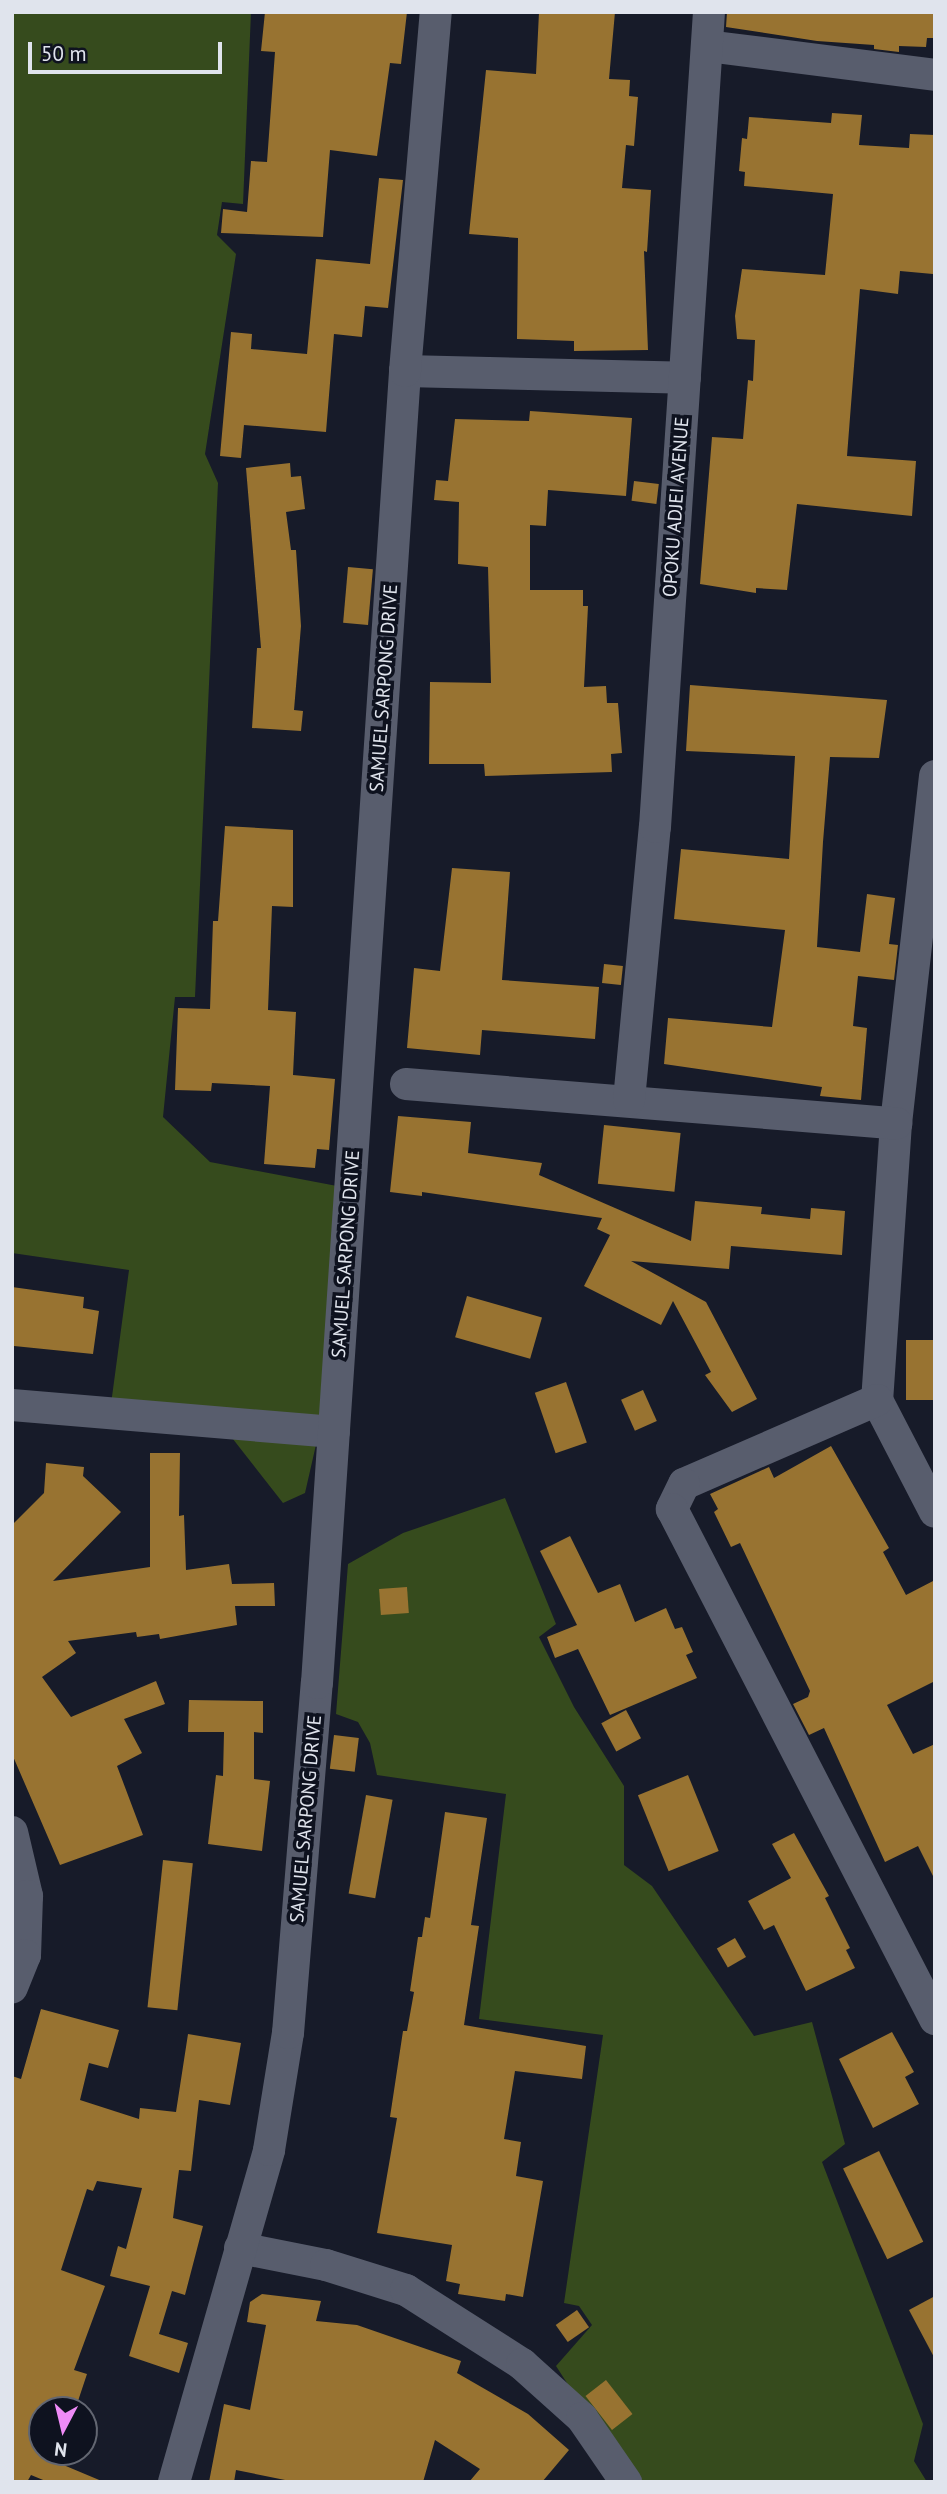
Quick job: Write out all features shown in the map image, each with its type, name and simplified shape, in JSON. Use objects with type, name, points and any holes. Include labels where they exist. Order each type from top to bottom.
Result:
[{"type":"street","name":"SAMUEL SARPONG DRIVE","points":[[174,2482],[269,2150],[288,2033],[334,1432],[405,371],[436,12]]},
{"type":"street","name":"OPOKU ADJEI AVENUE","points":[[629,1100],[640,1000],[709,12]]},
{"type":"street","points":[[707,46],[935,75]]},
{"type":"street","points":[[405,371],[685,378]]},
{"type":"street","points":[[935,776],[897,1123],[877,1400],[935,1512]]},
{"type":"street","points":[[405,1084],[602,1102],[629,1100],[897,1123]]},
{"type":"street","points":[[877,1400],[684,1484],[672,1508],[935,2019]]},
{"type":"street","points":[[12,1405],[334,1432]]},
{"type":"street","points":[[12,1832],[27,1896],[25,1955],[12,1987]]},
{"type":"street","points":[[240,2248],[326,2264],[406,2290],[522,2364],[582,2418],[626,2482]]},
{"type":"green space","points":[[12,12],[251,12],[243,204],[222,202],[217,235],[236,254],[205,454],[218,483],[195,997],[175,997],[163,1117],[210,1162],[337,1186],[318,1436],[305,1493],[283,1503],[229,1434],[109,1419],[129,1270],[12,1253]]},
{"type":"green space","points":[[505,1498],[556,1624],[539,1637],[574,1707],[624,1786],[624,1865],[652,1886],[754,2036],[812,2022],[845,2144],[822,2162],[923,2424],[914,2461],[927,2482],[631,2482],[556,2366],[592,2325],[579,2306],[564,2303],[603,2035],[479,2019],[506,1794],[377,1775],[370,1743],[358,1722],[336,1714],[348,1564],[403,1533]]},
{"type":"building","points":[[265,12],[407,12],[401,64],[390,63],[377,156],[330,150],[323,237],[221,233],[223,209],[247,212],[251,161],[267,162],[275,52],[261,51]]},
{"type":"building","points":[[539,12],[615,12],[609,79],[630,80],[629,96],[638,97],[634,146],[626,145],[622,188],[651,190],[647,252],[644,251],[648,350],[574,351],[574,341],[517,339],[518,238],[469,234],[486,70],[536,74]]},
{"type":"building","points":[[727,12],[935,12],[935,38],[927,38],[926,47],[899,46],[899,52],[874,49],[874,45],[817,41],[726,27]]},
{"type":"building","points":[[832,113],[862,115],[859,145],[909,148],[910,134],[935,135],[933,274],[900,271],[898,294],[860,289],[847,456],[916,461],[912,516],[797,504],[787,590],[756,588],[756,593],[700,584],[712,437],[743,439],[748,380],[753,381],[755,340],[737,339],[735,316],[742,269],[825,275],[833,194],[744,186],[745,172],[739,171],[742,138],[747,139],[749,117],[831,123]]},
{"type":"building","points":[[379,178],[403,180],[388,308],[365,306],[362,337],[334,334],[326,432],[244,425],[241,458],[220,456],[231,332],[252,334],[251,349],[307,354],[316,259],[370,264]]},
{"type":"building","points":[[530,411],[632,418],[626,496],[548,490],[546,526],[530,525],[530,590],[583,590],[583,606],[588,606],[584,687],[606,686],[607,703],[618,703],[622,753],[611,754],[612,772],[485,776],[484,764],[429,764],[430,682],[491,683],[488,567],[458,564],[459,502],[434,500],[436,480],[448,481],[455,419],[529,421]]},
{"type":"building","points":[[290,463],[291,477],[301,476],[305,509],[286,512],[291,550],[296,550],[301,626],[294,710],[303,711],[301,731],[252,728],[257,648],[261,648],[246,468]]},
{"type":"building","points":[[634,481],[659,484],[656,504],[632,501]]},
{"type":"building","points":[[348,567],[373,569],[368,625],[343,623]]},
{"type":"building","points":[[690,685],[887,700],[879,758],[830,757],[823,842],[817,947],[860,952],[867,894],[895,898],[889,944],[898,945],[894,980],[858,976],[853,1026],[867,1028],[861,1100],[820,1096],[822,1087],[664,1064],[668,1018],[772,1027],[785,930],[674,919],[681,849],[789,859],[795,756],[686,751]]},
{"type":"building","points":[[225,826],[293,830],[293,907],[272,906],[268,1010],[296,1012],[293,1075],[335,1079],[329,1150],[317,1149],[315,1168],[264,1164],[270,1086],[212,1083],[211,1091],[175,1090],[178,1008],[210,1009],[213,921],[218,921]]},
{"type":"building","points":[[452,868],[510,872],[502,980],[599,987],[595,1039],[482,1030],[480,1055],[407,1048],[414,968],[440,971]]},
{"type":"building","points":[[604,964],[623,966],[621,985],[602,983]]},
{"type":"building","points":[[398,1116],[471,1122],[468,1153],[542,1163],[539,1175],[691,1241],[695,1201],[762,1207],[761,1214],[810,1219],[811,1208],[845,1211],[842,1255],[731,1246],[729,1269],[631,1261],[706,1302],[757,1399],[732,1412],[705,1375],[711,1372],[673,1301],[661,1325],[584,1286],[610,1235],[597,1229],[602,1218],[422,1192],[422,1196],[390,1192]]},
{"type":"building","points":[[604,1125],[681,1133],[674,1192],[598,1184]]},
{"type":"building","points":[[12,1287],[84,1297],[83,1308],[99,1311],[93,1354],[14,1346]]},
{"type":"building","points":[[467,1296],[542,1317],[530,1359],[455,1337]]},
{"type":"building","points":[[906,1340],[935,1340],[935,1400],[906,1400]]},
{"type":"building","points":[[566,1382],[587,1443],[556,1453],[535,1393]]},
{"type":"building","points":[[643,1390],[657,1421],[635,1431],[621,1400]]},
{"type":"building","points":[[831,1446],[889,1548],[883,1552],[906,1595],[935,1580],[935,1681],[887,1705],[913,1754],[935,1744],[935,1880],[918,1846],[885,1862],[824,1728],[809,1735],[793,1704],[808,1697],[810,1691],[740,1543],[731,1547],[714,1512],[718,1509],[710,1494],[769,1467],[774,1478]]},
{"type":"building","points":[[150,1453],[180,1453],[179,1516],[184,1515],[186,1570],[229,1564],[232,1584],[274,1583],[275,1606],[235,1606],[237,1625],[160,1639],[159,1634],[137,1637],[136,1632],[68,1641],[76,1653],[42,1677],[71,1717],[156,1681],[165,1704],[124,1719],[142,1753],[117,1766],[143,1835],[60,1865],[12,1754],[12,1525],[44,1493],[46,1463],[84,1467],[83,1476],[121,1512],[53,1581],[150,1567]]},
{"type":"building","points":[[570,1536],[598,1593],[620,1584],[635,1622],[666,1608],[675,1629],[682,1627],[693,1652],[686,1655],[697,1678],[610,1715],[578,1649],[555,1658],[547,1637],[577,1625],[540,1551]]},
{"type":"building","points":[[407,1587],[409,1613],[381,1615],[379,1589]]},
{"type":"building","points":[[189,1700],[263,1701],[263,1733],[254,1732],[254,1779],[270,1781],[262,1851],[208,1844],[216,1775],[223,1776],[224,1732],[188,1732]]},
{"type":"building","points":[[626,1710],[641,1738],[616,1751],[601,1723]]},
{"type":"building","points":[[334,1735],[359,1738],[355,1772],[330,1769]]},
{"type":"building","points":[[688,1775],[719,1851],[669,1871],[638,1795]]},
{"type":"building","points":[[366,1795],[393,1800],[375,1898],[349,1893]]},
{"type":"building","points":[[445,1812],[487,1818],[471,1925],[479,1926],[464,2025],[586,2046],[582,2079],[515,2071],[504,2139],[521,2142],[516,2176],[543,2181],[523,2297],[506,2294],[505,2301],[458,2294],[460,2284],[446,2281],[452,2245],[377,2233],[397,2118],[390,2117],[403,2031],[407,2031],[414,1992],[410,1991],[418,1937],[422,1937],[425,1917],[430,1918]]},
{"type":"building","points":[[794,1833],[829,1896],[825,1898],[850,1948],[846,1950],[855,1968],[806,1991],[774,1925],[764,1930],[748,1901],[791,1878],[772,1844]]},
{"type":"building","points":[[163,1860],[193,1863],[177,2010],[148,2007]]},
{"type":"building","points":[[735,1938],[746,1957],[728,1968],[717,1948]]},
{"type":"building","points":[[41,2009],[119,2030],[108,2068],[89,2063],[80,2100],[139,2119],[140,2108],[176,2112],[188,2034],[241,2043],[230,2105],[199,2100],[191,2171],[179,2170],[173,2218],[203,2226],[185,2295],[172,2291],[159,2334],[188,2343],[179,2373],[129,2356],[150,2286],[110,2276],[118,2246],[126,2249],[142,2188],[97,2181],[93,2191],[87,2189],[61,2270],[105,2286],[74,2370],[87,2374],[80,2396],[28,2396],[28,2466],[66,2466],[104,2482],[48,2482],[31,2475],[27,2482],[12,2482],[12,2076],[21,2079]]},
{"type":"building","points":[[892,2032],[914,2072],[905,2077],[919,2104],[873,2128],[839,2059]]},
{"type":"building","points":[[879,2151],[923,2242],[887,2259],[843,2169]]},
{"type":"building","points":[[262,2294],[321,2301],[316,2321],[357,2325],[461,2361],[457,2373],[528,2414],[569,2450],[542,2482],[469,2482],[480,2469],[435,2440],[423,2482],[295,2482],[236,2470],[234,2482],[209,2482],[224,2404],[250,2410],[266,2325],[247,2322],[250,2302]]},
{"type":"building","points":[[935,2296],[935,2359],[909,2310]]},
{"type":"building","points":[[577,2310],[589,2327],[568,2342],[556,2325]]},
{"type":"building","points":[[606,2380],[632,2414],[612,2430],[586,2396]]}]
